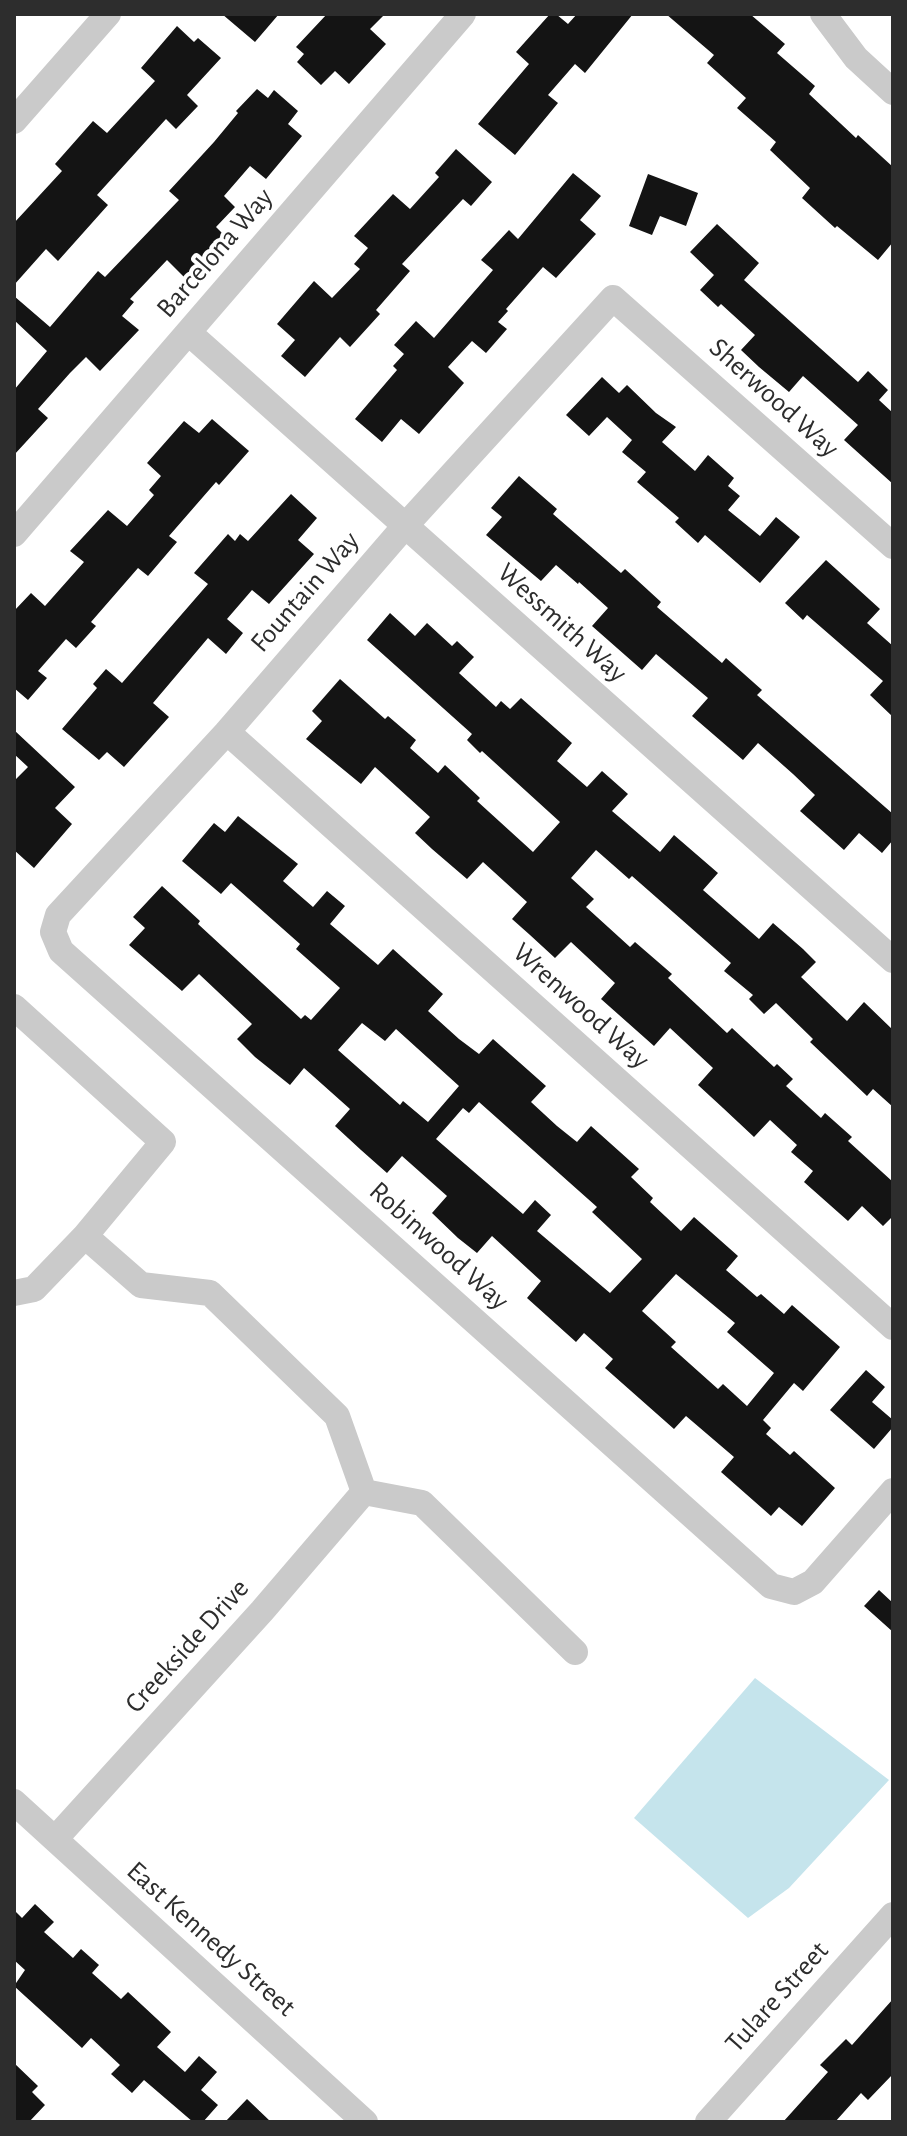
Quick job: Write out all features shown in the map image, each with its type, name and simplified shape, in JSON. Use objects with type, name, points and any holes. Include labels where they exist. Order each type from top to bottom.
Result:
[{"type":"street","points":[[14,121],[108,14]]},
{"type":"street","name":"Barcelona Way","points":[[14,534],[463,14]]},
{"type":"street","points":[[823,14],[856,58],[893,92]]},
{"type":"street","name":"Fountain Way","points":[[53,932],[58,915],[227,732],[405,526],[613,298]]},
{"type":"street","name":"Sherwood Way","points":[[613,298],[893,546]]},
{"type":"street","name":"Wessmith Way","points":[[189,333],[893,960]]},
{"type":"street","name":"Wrenwood Way","points":[[227,732],[893,1327]]},
{"type":"street","name":"Robinwood Way","points":[[53,932],[61,951],[771,1586],[794,1592],[813,1582],[893,1491]]},
{"type":"street","points":[[14,1007],[163,1142],[85,1236],[34,1289],[14,1293]]},
{"type":"street","points":[[85,1236],[141,1285],[210,1293],[337,1416],[364,1492],[422,1503],[575,1652]]},
{"type":"street","name":"Creekside Drive","points":[[55,1839],[252,1622],[364,1492]]},
{"type":"street","name":"East Kennedy Street","points":[[14,1802],[353,2118]]},
{"type":"street","name":"Tulare Street","points":[[708,2122],[890,1924]]},
{"type":"water","points":[[755,1678],[889,1780],[789,1888],[748,1918],[634,1818]]},
{"type":"building","points":[[222,14],[279,14],[255,42]]},
{"type":"building","points":[[327,14],[385,14],[370,29],[386,44],[349,84],[335,71],[321,85],[297,62],[304,54],[296,47]]},
{"type":"building","points":[[550,14],[556,14],[568,24],[577,14],[633,14],[585,73],[575,64],[548,95],[558,103],[515,155],[478,124],[529,64],[516,52]]},
{"type":"building","points":[[666,14],[750,14],[785,44],[777,53],[815,86],[809,94],[893,167],[893,242],[878,260],[802,198],[810,188],[770,150],[776,142],[737,108],[746,98],[707,63],[714,55]]},
{"type":"building","points":[[177,26],[194,42],[198,38],[221,58],[187,95],[198,106],[176,129],[166,119],[97,195],[108,205],[58,261],[46,249],[14,285],[14,223],[62,171],[55,164],[93,121],[107,133],[155,81],[141,68]]},
{"type":"building","points":[[257,89],[268,98],[274,90],[298,111],[288,124],[302,136],[266,179],[250,166],[224,196],[235,207],[216,227],[224,235],[184,277],[167,260],[130,299],[134,302],[122,316],[139,330],[100,371],[86,357],[70,373],[38,409],[48,418],[14,455],[14,390],[47,351],[14,320],[14,296],[50,327],[98,271],[105,277],[179,200],[169,191]]},
{"type":"building","points":[[456,149],[492,182],[471,206],[463,199],[402,264],[410,271],[376,310],[380,314],[350,347],[340,337],[305,377],[281,356],[295,340],[277,324],[314,281],[332,298],[360,269],[354,264],[368,248],[354,236],[393,194],[410,209],[439,177],[435,173]]},
{"type":"building","points":[[573,173],[601,196],[580,220],[596,234],[556,278],[543,267],[506,309],[508,311],[498,322],[507,329],[486,353],[472,341],[448,367],[464,383],[419,434],[401,419],[382,442],[355,419],[397,370],[393,366],[404,354],[394,345],[416,321],[434,338],[493,270],[481,260],[509,230],[518,239]]},
{"type":"building","points":[[648,174],[698,193],[686,226],[660,216],[652,235],[629,226]]},
{"type":"building","points":[[717,224],[759,263],[744,280],[858,382],[868,371],[888,390],[879,400],[893,413],[893,484],[844,440],[858,425],[803,376],[789,392],[759,367],[741,350],[755,335],[721,304],[718,307],[700,290],[714,275],[690,252]]},
{"type":"building","points":[[602,377],[619,393],[627,385],[676,427],[662,442],[695,471],[708,455],[734,478],[728,486],[740,496],[728,510],[760,536],[776,517],[800,537],[760,583],[705,535],[698,543],[675,522],[679,518],[637,482],[646,472],[622,452],[632,440],[607,417],[589,436],[566,415]]},
{"type":"building","points":[[212,419],[249,451],[219,485],[216,482],[169,536],[177,542],[148,576],[138,568],[91,622],[96,626],[76,648],[66,639],[38,671],[47,678],[28,700],[14,688],[14,611],[31,593],[45,606],[84,562],[70,551],[108,510],[127,526],[154,495],[149,490],[161,476],[147,463],[184,421],[199,433]]},
{"type":"building","points":[[519,476],[557,509],[553,514],[621,573],[625,569],[661,602],[657,607],[722,663],[726,658],[762,690],[757,695],[893,814],[893,840],[882,853],[859,833],[844,850],[800,811],[815,795],[758,743],[743,760],[692,716],[708,698],[656,654],[642,670],[592,626],[608,608],[579,582],[556,565],[541,581],[486,535],[502,517],[491,508]]},
{"type":"building","points":[[291,494],[317,518],[298,540],[314,554],[269,604],[252,590],[227,619],[243,633],[226,654],[208,638],[153,703],[169,717],[124,767],[107,752],[99,760],[62,729],[97,688],[93,684],[106,669],[122,683],[208,584],[194,573],[228,534],[235,541],[240,534],[248,541]]},
{"type":"building","points":[[826,560],[880,609],[867,623],[893,646],[893,717],[870,695],[883,681],[807,615],[803,620],[785,603]]},
{"type":"building","points":[[390,613],[415,636],[427,623],[452,646],[457,641],[474,657],[459,673],[496,707],[501,701],[510,709],[521,698],[572,743],[557,761],[587,787],[602,771],[628,794],[612,811],[660,852],[674,835],[718,873],[703,890],[759,939],[773,923],[803,949],[816,962],[801,977],[847,1021],[864,1002],[893,1030],[893,1107],[873,1089],[867,1096],[810,1042],[813,1039],[776,1003],[764,1014],[749,999],[753,995],[724,971],[731,963],[632,876],[629,879],[596,850],[571,878],[594,899],[586,907],[630,947],[635,942],[672,974],[668,978],[727,1033],[732,1028],[774,1067],[777,1064],[793,1079],[786,1086],[821,1118],[825,1113],[852,1137],[848,1141],[893,1182],[893,1216],[883,1226],[862,1206],[848,1221],[804,1182],[813,1171],[791,1152],[797,1145],[770,1120],[754,1137],[698,1085],[713,1068],[670,1028],[654,1046],[601,999],[615,983],[571,942],[555,958],[512,919],[527,902],[483,862],[467,879],[432,849],[415,833],[430,817],[375,767],[361,784],[306,739],[322,721],[312,711],[340,679],[385,719],[388,716],[416,740],[410,748],[438,773],[445,765],[480,798],[477,801],[533,852],[560,822],[482,751],[480,753],[467,740],[472,734],[367,640]]},
{"type":"building","points":[[14,730],[75,787],[55,808],[72,824],[34,868],[14,850],[14,781],[28,767],[14,754]]},
{"type":"building","points":[[238,816],[298,864],[283,881],[313,907],[327,891],[345,906],[330,924],[378,965],[393,949],[443,994],[428,1011],[459,1039],[479,1054],[493,1039],[546,1086],[531,1102],[557,1126],[577,1142],[591,1126],[639,1169],[631,1177],[653,1198],[650,1202],[681,1231],[694,1217],[738,1256],[726,1270],[757,1297],[761,1294],[784,1314],[792,1305],[840,1347],[803,1391],[794,1383],[763,1420],[771,1428],[766,1434],[790,1455],[794,1451],[835,1488],[802,1526],[779,1507],[771,1516],[721,1472],[734,1457],[686,1416],[674,1429],[605,1368],[613,1359],[584,1333],[576,1342],[527,1298],[541,1281],[492,1236],[477,1253],[458,1238],[432,1213],[447,1196],[402,1156],[387,1173],[361,1150],[335,1126],[350,1109],[304,1068],[290,1085],[255,1057],[237,1039],[252,1024],[199,974],[182,991],[129,945],[145,928],[133,917],[162,886],[200,921],[198,924],[301,1019],[305,1015],[311,1020],[340,988],[296,949],[300,944],[231,883],[221,894],[182,861],[214,823],[225,832]],"holes":[[[362,1023],[385,1041],[396,1029],[459,1086],[428,1122],[403,1101],[400,1105],[338,1050]],[[479,1102],[597,1207],[592,1212],[642,1259],[610,1293],[537,1231],[551,1215],[535,1200],[523,1214],[436,1139],[463,1108],[469,1113]],[[676,1274],[735,1323],[727,1332],[774,1373],[747,1406],[723,1384],[718,1389],[671,1347],[676,1342],[642,1311]]]},
{"type":"building","points":[[866,1370],[885,1387],[872,1402],[893,1420],[893,1427],[874,1449],[830,1410]]},
{"type":"building","points":[[879,1590],[893,1603],[893,1632],[864,1606]]},
{"type":"building","points":[[35,1904],[54,1922],[44,1932],[73,1958],[81,1949],[99,1965],[92,1973],[121,1999],[128,1992],[171,2032],[157,2047],[185,2072],[199,2056],[217,2072],[201,2090],[218,2105],[203,2122],[193,2122],[144,2080],[132,2093],[111,2074],[120,2065],[91,2038],[82,2048],[14,1986],[25,1970],[14,1960],[14,1910],[22,1918]]},
{"type":"building","points":[[893,1999],[893,2074],[868,2100],[861,2093],[835,2122],[783,2122],[828,2072],[820,2065],[846,2039],[852,2045]]},
{"type":"building","points":[[14,2063],[38,2086],[32,2092],[45,2105],[29,2122],[14,2122]]},
{"type":"building","points":[[247,2099],[271,2122],[225,2122]]}]
